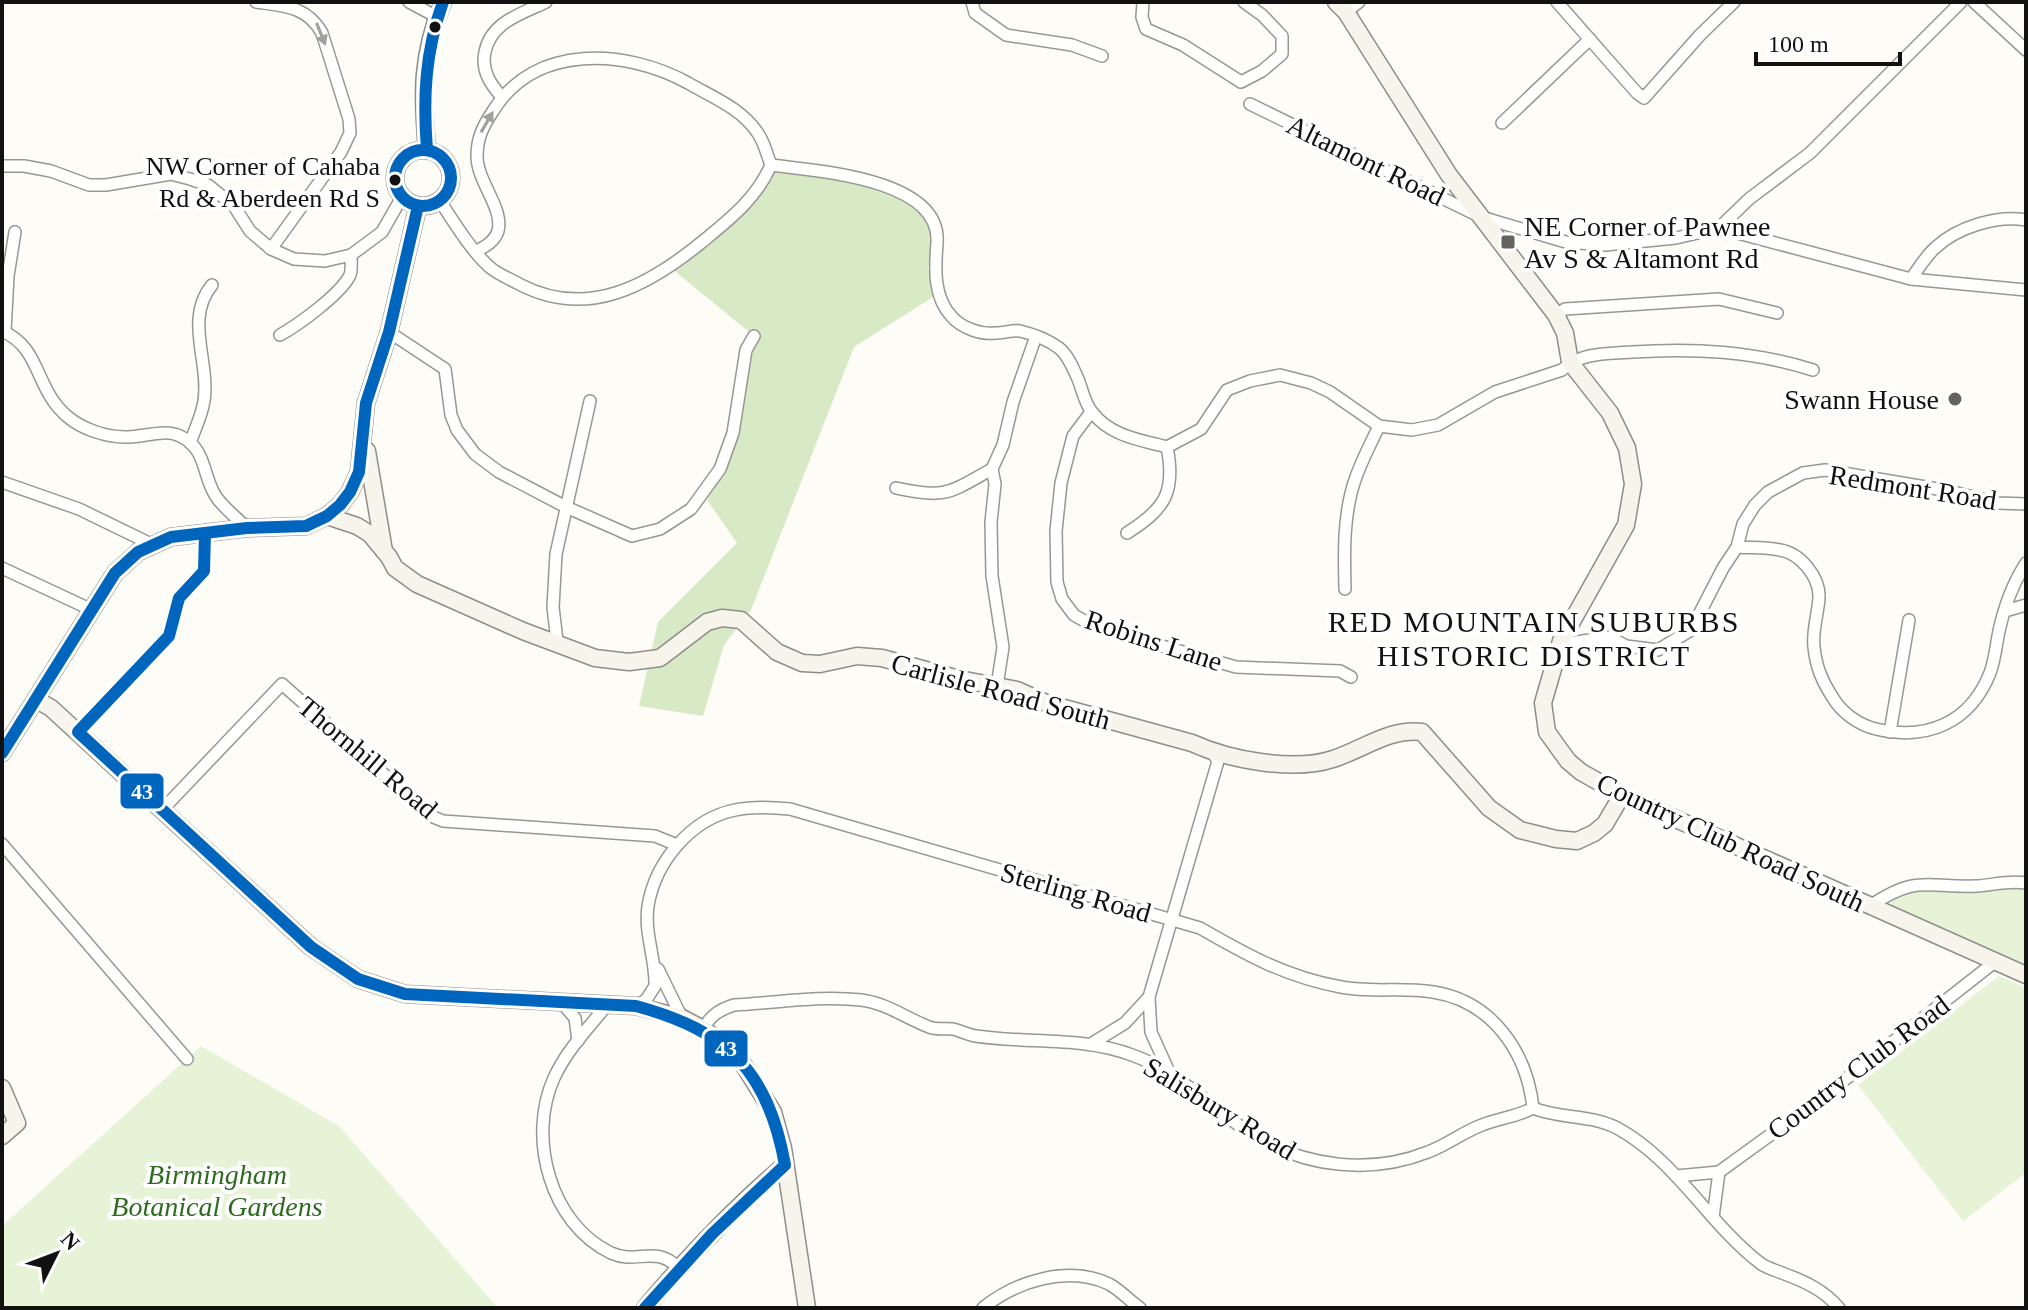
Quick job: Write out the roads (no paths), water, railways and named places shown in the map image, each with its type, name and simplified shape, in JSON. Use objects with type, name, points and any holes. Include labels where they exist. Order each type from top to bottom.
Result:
[{"type":"street","points":[[256,2],[304,11],[315,21],[322,33],[349,119],[350,133],[341,152],[271,249]]},
{"type":"street","points":[[409,2],[440,10],[426,55],[422,90],[427,150]]},
{"type":"street","points":[[502,97],[489,83],[483,61],[488,37],[499,26],[546,2]]},
{"type":"street","points":[[972,2],[975,13],[1006,35],[1072,45],[1102,56]]},
{"type":"street","points":[[1143,2],[1142,17],[1146,29],[1183,45],[1241,82],[1262,71],[1282,54],[1282,36],[1244,2]]},
{"type":"street","points":[[1557,2],[1644,98],[1734,2]]},
{"type":"street","points":[[1719,228],[1749,199],[1810,153],[1961,2]]},
{"type":"street","points":[[1974,2],[2026,50]]},
{"type":"street","points":[[1347,5],[1449,175],[1556,315],[1565,333],[1570,362]]},
{"type":"street","points":[[1502,123],[1590,39]]},
{"type":"street","points":[[440,201],[461,234],[490,268],[533,291],[577,301],[611,297],[649,280],[711,235],[749,202],[771,165],[759,133],[738,112],[675,76],[648,65],[614,59],[562,60],[522,81],[502,97],[480,132],[477,158],[486,192],[499,217],[494,240],[477,251]]},
{"type":"street","name":"Altamont Road","points":[[1250,104],[1481,217],[1566,242],[1605,245],[1676,238],[1719,228]]},
{"type":"street","points":[[427,150],[442,157],[451,173],[448,192],[432,205],[418,206],[402,197],[395,178],[398,165],[411,152],[427,150]]},
{"type":"street","points":[[771,165],[845,175],[895,189],[919,202],[936,227],[938,239],[934,271],[942,303],[950,316],[962,327],[992,334],[1017,330],[1036,336],[1061,350],[1071,364],[1091,412],[1119,434],[1167,447],[1201,429],[1227,390],[1280,375],[1330,392],[1379,426],[1412,430],[1438,425],[1495,392],[1562,370],[1570,362],[1589,355],[1685,349],[1737,352],[1813,370]]},
{"type":"street","points":[[2,166],[51,171],[89,185],[171,174],[190,179],[208,185],[234,206],[250,231],[271,249],[294,259],[325,261],[351,255],[382,232],[402,197]]},
{"type":"street","points":[[5,743],[37,700],[115,573],[151,544],[171,537],[247,528],[306,526],[327,516],[350,492],[359,472],[366,403],[389,332],[418,206]]},
{"type":"street","points":[[1911,279],[1934,248],[1948,238],[1986,221],[2026,220]]},
{"type":"street","points":[[1719,228],[1911,279],[2026,290]]},
{"type":"street","points":[[15,232],[4,332],[23,344],[42,385],[56,405],[69,419],[91,430],[123,438],[166,433],[179,435],[190,443],[206,464],[208,482],[217,498],[247,528]]},
{"type":"street","points":[[280,335],[300,324],[335,292],[350,274],[351,255]]},
{"type":"street","points":[[190,443],[204,402],[205,365],[198,332],[198,314],[203,296],[212,285]]},
{"type":"street","points":[[1556,315],[1565,309],[1719,299],[1777,313]]},
{"type":"street","points":[[389,332],[445,369],[451,415],[457,430],[475,454],[499,472],[566,507],[632,536],[660,529],[691,509],[720,469],[733,433],[746,350],[754,336]]},
{"type":"street","points":[[997,686],[1003,647],[992,576],[991,522],[995,484],[992,469],[1003,445],[1013,402],[1036,336]]},
{"type":"street","name":"Country Club Road South","points":[[1570,362],[1610,413],[1627,448],[1633,484],[1626,525],[1561,641],[1543,703],[1547,732],[1568,761],[1622,795],[2026,975]]},
{"type":"street","points":[[557,641],[553,607],[554,571],[590,401]]},
{"type":"street","name":"Robins Lane","points":[[1091,412],[1073,436],[1061,483],[1056,531],[1057,582],[1062,599],[1074,615],[1095,627],[1236,667],[1340,671],[1351,677]]},
{"type":"street","points":[[1345,589],[1344,555],[1349,502],[1356,477],[1379,426]]},
{"type":"street","points":[[363,430],[384,552]]},
{"type":"street","points":[[1127,533],[1160,508],[1170,487],[1172,469],[1167,447]]},
{"type":"street","points":[[896,488],[930,496],[951,492],[992,469]]},
{"type":"street","name":"Redmont Road","points":[[1561,641],[1610,637],[1626,646],[1647,651],[1669,645],[1691,630],[1737,547],[1743,524],[1755,505],[1768,492],[1803,473],[1825,470],[1949,491],[1998,503],[2026,504]]},
{"type":"street","points":[[2,482],[79,509],[151,544]]},
{"type":"street","name":"Carlisle Road South","points":[[327,516],[370,534],[395,568],[417,584],[523,631],[557,641],[595,658],[629,662],[660,658],[707,622],[722,618],[741,620],[777,652],[802,663],[820,664],[857,656],[882,658],[959,679],[1017,690],[1046,703],[1192,743],[1213,753],[1289,765],[1331,760],[1393,733],[1407,730],[1422,732],[1489,808],[1520,830],[1556,839],[1577,841],[1594,833],[1605,824],[1622,795]]},
{"type":"street","points":[[78,732],[169,636],[179,598],[204,571],[205,533]]},
{"type":"street","points":[[1737,547],[1782,550],[1799,559],[1810,571],[1819,594],[1814,645],[1820,678],[1836,703],[1850,716],[1868,727],[1906,734],[1931,730],[1952,721],[1976,701],[1991,671],[2017,576],[2026,563]]},
{"type":"street","points":[[2,568],[92,610]]},
{"type":"street","points":[[2005,611],[2026,605]]},
{"type":"street","points":[[1890,732],[1909,620]]},
{"type":"street","name":"Thornhill Road","points":[[163,809],[282,684],[431,816],[443,821],[655,836],[677,845]]},
{"type":"street","points":[[37,700],[78,732],[311,947],[358,979],[405,994],[636,1006],[682,1018],[723,1044],[761,1088],[773,1112],[785,1165],[807,1308]]},
{"type":"street","points":[[1169,1072],[1151,1032],[1149,997],[1218,761],[1213,753]]},
{"type":"street","name":"Sterling Road","points":[[636,1006],[646,1000],[655,986],[653,957],[647,934],[648,907],[655,881],[677,845],[702,824],[731,810],[760,806],[790,809],[1200,928],[1259,962],[1292,976],[1344,988],[1432,992],[1453,997],[1477,1008],[1500,1026],[1521,1058],[1531,1087],[1533,1108]]},
{"type":"street","points":[[2,844],[187,1059]]},
{"type":"street","points":[[1870,906],[1892,891],[1913,884],[1977,886],[2009,880],[2026,883]]},
{"type":"street","name":"Sterling Road","points":[[653,957],[682,1018]]},
{"type":"street","name":"Country Club Road","points":[[1719,1172],[1824,1096],[1996,961]]},
{"type":"street","points":[[1091,1044],[1125,1023],[1149,997]]},
{"type":"street","name":"Salisbury Road","points":[[703,1029],[719,1011],[734,1005],[861,1000],[884,1006],[932,1028],[1007,1039],[1091,1044],[1132,1055],[1169,1072],[1254,1135],[1296,1157],[1334,1165],[1395,1161],[1428,1152],[1483,1125],[1520,1115],[1533,1108],[1584,1116],[1615,1127],[1644,1146],[1762,1265],[1805,1282],[1830,1297],[1839,1308]]},
{"type":"street","points":[[560,1002],[575,1018],[579,1028],[578,1041]]},
{"type":"street","points":[[608,1004],[555,1075],[547,1097],[543,1120],[550,1181],[571,1218],[596,1244],[614,1254],[638,1257],[659,1255],[669,1258],[679,1268]]},
{"type":"street","points":[[2,1088],[17,1123],[2,1136]]},
{"type":"street","points":[[645,1308],[679,1268],[785,1165]]},
{"type":"street","points":[[1676,1176],[1719,1172],[1713,1217]]},
{"type":"street","points":[[983,1308],[1001,1293],[1023,1283],[1078,1276],[1110,1285],[1140,1308]]},
{"type":"place","name":"NW Corner of Cahaba Rd & Aberdeen Rd S","points":[[395,180]]},
{"type":"place","name":"NE Corner of Pawnee Av S & Altamont Rd","points":[[1508,242]]},
{"type":"place","name":"Swann House","points":[[1955,399]]},
{"type":"district","name":"RED MOUNTAIN SUBURBS HISTORIC DISTRICT","points":[[1534,639]]},
{"type":"park label","name":"Birmingham Botanical Gardens","points":[[217,1190]]}]
